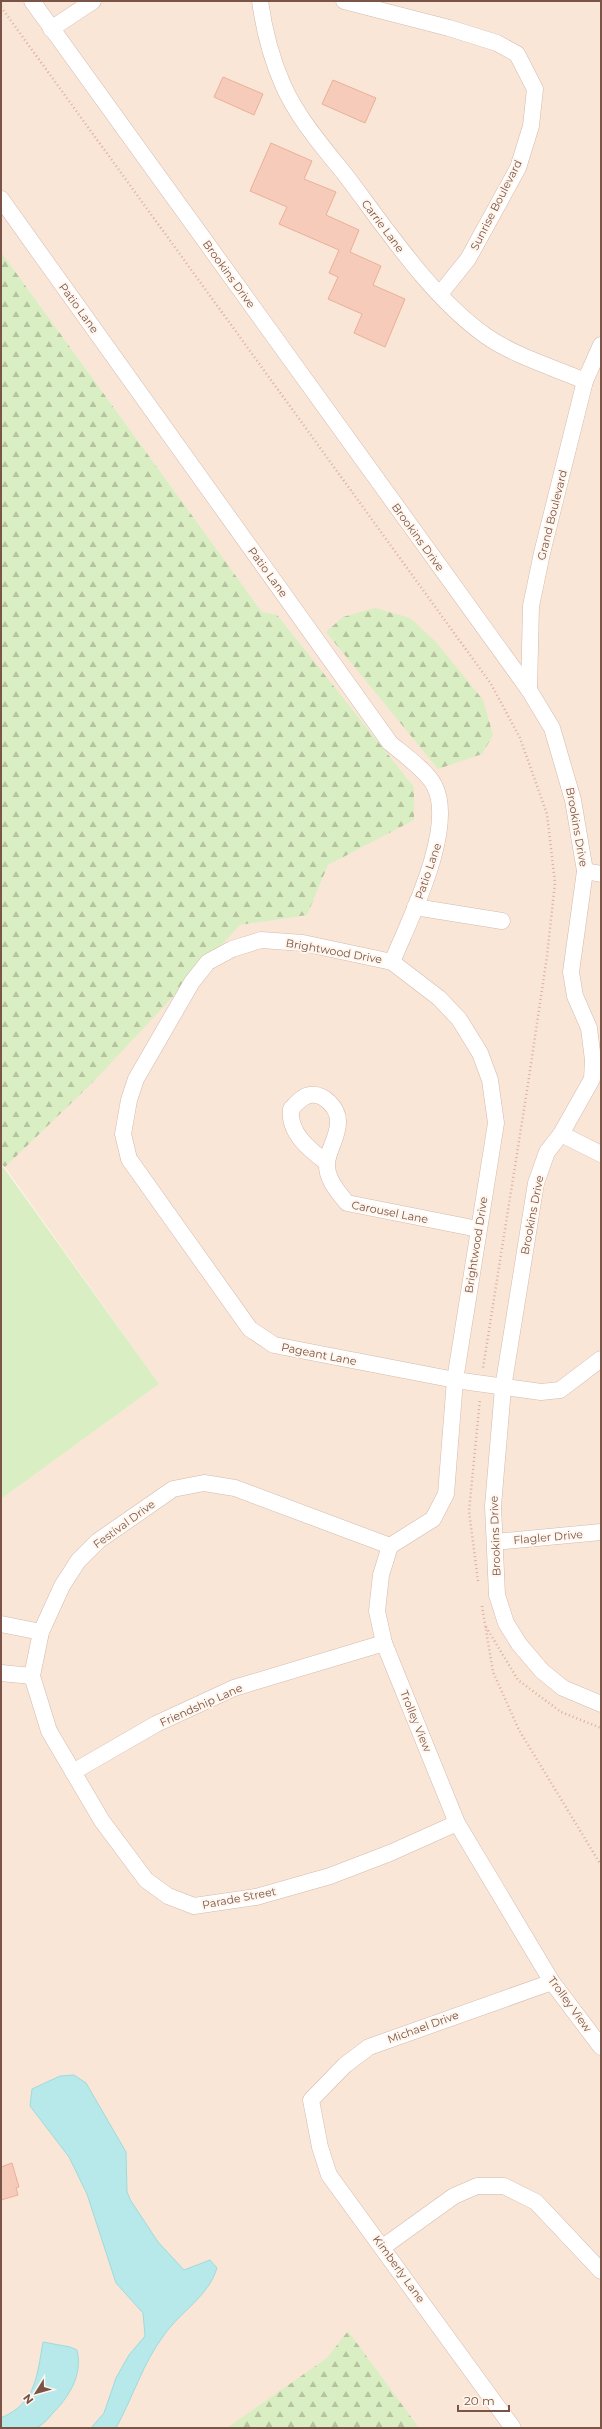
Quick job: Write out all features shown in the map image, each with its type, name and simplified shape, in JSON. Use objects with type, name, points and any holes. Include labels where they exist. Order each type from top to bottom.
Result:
[{"type":"street","name":"Brookins Drive","points":[[32,1],[529,690],[552,728],[573,800],[585,871],[571,972],[575,996],[589,1028],[593,1060],[592,1078],[561,1134],[547,1152],[536,1183],[503,1388],[493,1506],[497,1595],[506,1623],[519,1644],[542,1671],[563,1688],[601,1704]]},
{"type":"street","points":[[52,29],[93,1]]},
{"type":"street","name":"Carrie Lane","points":[[260,1],[264,34],[283,86],[306,123],[413,266],[440,294],[486,336],[519,354],[585,381]]},
{"type":"street","name":"Sunrise Boulevard","points":[[344,1],[449,28],[497,43],[517,54],[535,89],[532,126],[518,168],[468,259],[440,294]]},
{"type":"street","name":"Patio Lane","points":[[1,199],[390,743],[434,785],[442,813],[439,840],[415,907],[392,962]]},
{"type":"street","name":"Grand Boulevard","points":[[529,690],[531,606],[542,553],[585,381],[601,345]]},
{"type":"street","points":[[585,871],[601,874]]},
{"type":"street","points":[[415,907],[502,921]]},
{"type":"street","name":"Brightwood Drive","points":[[129,1159],[123,1134],[129,1100],[136,1079],[192,982],[208,962],[232,949],[261,940],[303,943],[392,962],[439,998],[459,1018],[480,1053],[490,1080],[496,1123],[455,1380]]},
{"type":"street","points":[[561,1134],[601,1154]]},
{"type":"street","name":"Pageant Lane","points":[[129,1159],[250,1329],[274,1345],[455,1380],[503,1388],[541,1392],[560,1390],[601,1359]]},
{"type":"street","name":"Carousel Lane","points":[[327,1163],[331,1182],[347,1203],[478,1229]]},
{"type":"street","points":[[390,1546],[432,1519],[446,1494],[455,1380]]},
{"type":"street","name":"Festival Drive","points":[[73,1772],[49,1731],[32,1676],[41,1632],[62,1586],[78,1561],[98,1541],[173,1489],[204,1483],[235,1488],[390,1546]]},
{"type":"street","name":"Flagler Drive","points":[[495,1542],[601,1532]]},
{"type":"street","name":"Trolley View","points":[[390,1546],[381,1575],[377,1611],[384,1643],[457,1823],[552,1982],[601,2047]]},
{"type":"street","points":[[1,1624],[41,1632]]},
{"type":"street","name":"Friendship Lane","points":[[73,1772],[156,1724],[234,1688],[384,1643]]},
{"type":"street","points":[[1,1673],[32,1676]]},
{"type":"street","name":"Parade Street","points":[[73,1772],[102,1821],[146,1880],[168,1896],[194,1906],[256,1897],[330,1876],[390,1853],[457,1823]]},
{"type":"street","name":"Michael Drive","points":[[311,2100],[345,2065],[369,2047],[552,1982]]},
{"type":"street","name":"Kimberly Lane","points":[[311,2100],[320,2147],[329,2175],[383,2247],[513,2428]]},
{"type":"street","points":[[383,2247],[454,2196],[477,2186],[504,2186],[536,2202],[601,2271]]},
{"type":"path","points":[[1,7],[490,684],[520,738],[547,814],[555,883],[547,956],[484,1361]]},
{"type":"path","points":[[484,1625],[493,1672],[519,1730],[601,1864]]},
{"type":"shaded area","points":[[1,1],[601,1],[601,2428],[1,2428],[1,1499],[159,1384],[5,1167],[240,925],[307,914],[328,865],[413,820],[414,787],[277,616],[262,612],[1,252]]},
{"type":"green space","points":[[1,252],[262,612],[277,615],[414,787],[414,820],[328,865],[307,915],[240,925],[95,1080],[5,1167],[1,1164]]},
{"type":"green space","points":[[375,608],[410,618],[437,643],[483,700],[493,735],[482,754],[438,769],[326,632],[343,617]]},
{"type":"green space","points":[[1,1164],[159,1384],[1,1499]]},
{"type":"green space","points":[[348,2331],[419,2428],[227,2428],[327,2358]]},
{"type":"water","points":[[74,2075],[86,2083],[126,2152],[127,2192],[131,2201],[158,2242],[184,2270],[210,2260],[217,2268],[213,2278],[201,2296],[171,2326],[150,2357],[116,2428],[91,2428],[104,2413],[116,2378],[129,2355],[145,2336],[143,2313],[116,2283],[87,2194],[69,2157],[30,2106],[32,2089],[60,2076]]},
{"type":"water","points":[[43,2342],[70,2347],[77,2350],[78,2368],[73,2385],[64,2400],[40,2426],[35,2428],[1,2428],[1,2418],[13,2412],[21,2405],[33,2387],[39,2366]]},
{"type":"building","points":[[223,77],[263,94],[254,115],[214,97]]},
{"type":"building","points":[[333,80],[376,98],[365,123],[322,104]]},
{"type":"building","points":[[271,143],[312,161],[304,179],[336,192],[326,215],[359,230],[350,252],[381,266],[373,285],[405,299],[385,347],[354,333],[362,314],[328,299],[338,277],[329,273],[339,250],[279,224],[287,207],[250,191]]},
{"type":"building","points":[[12,2163],[19,2187],[16,2188],[18,2195],[1,2200],[1,2167]]}]
